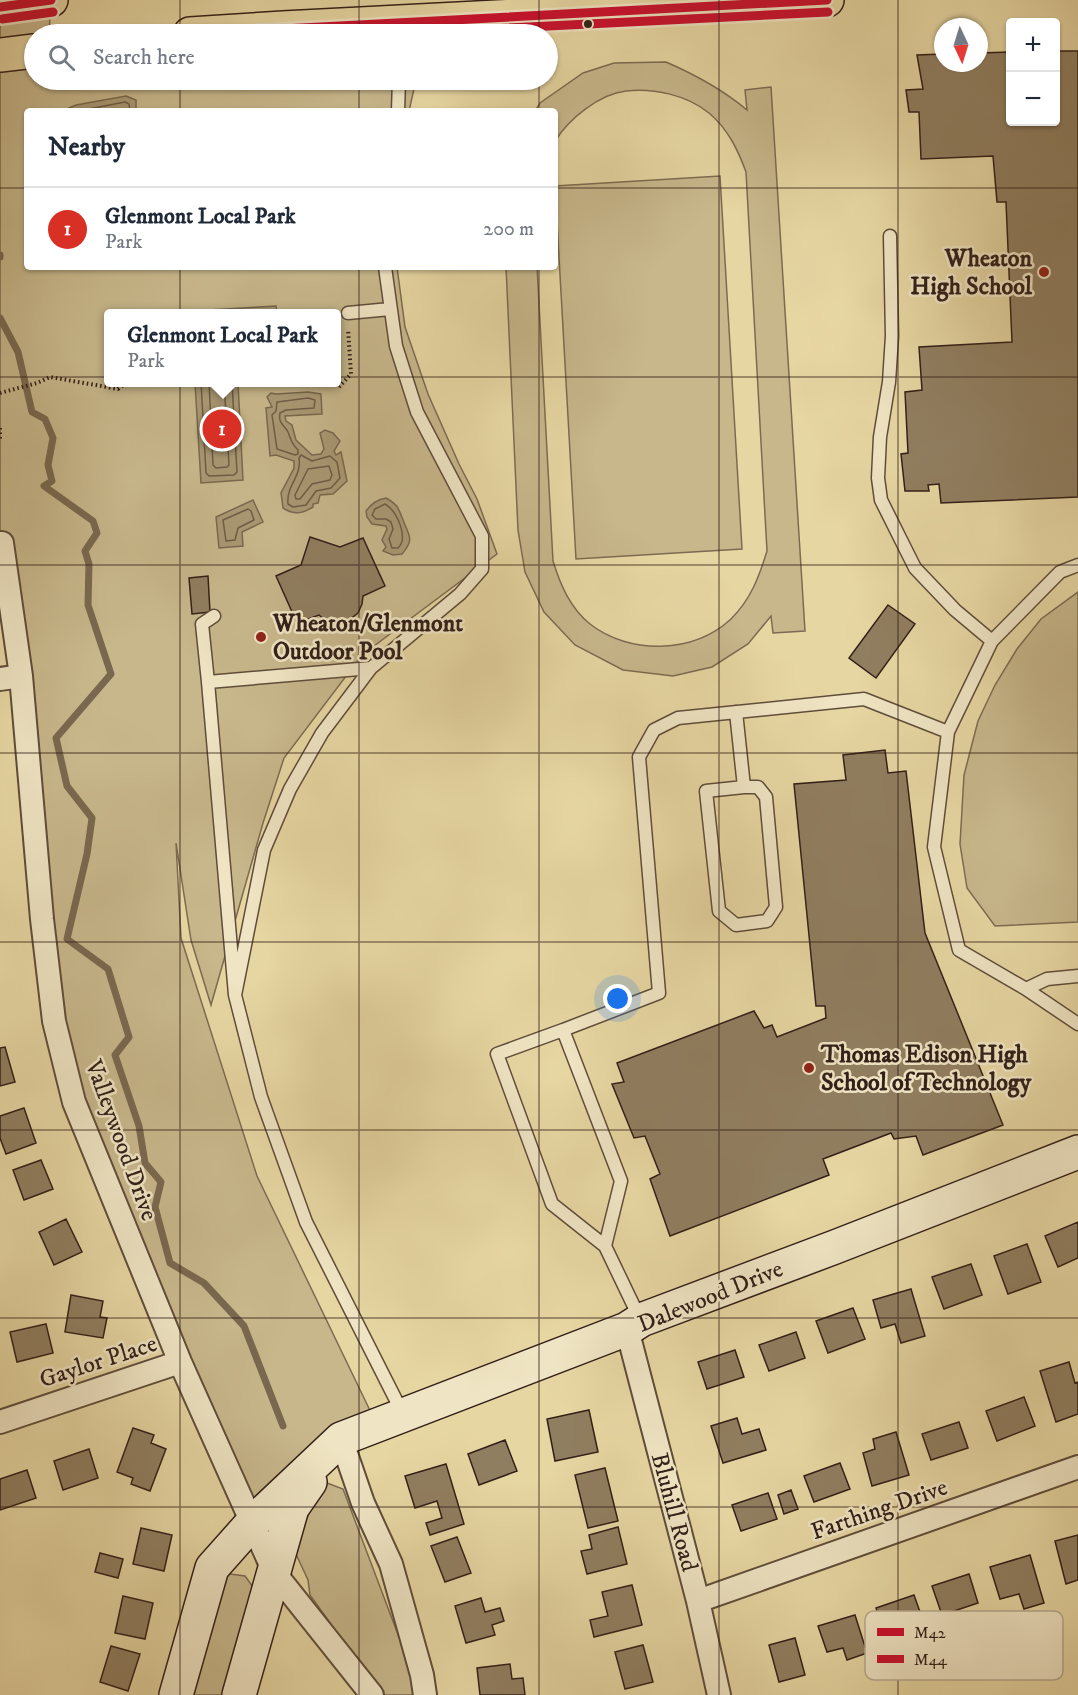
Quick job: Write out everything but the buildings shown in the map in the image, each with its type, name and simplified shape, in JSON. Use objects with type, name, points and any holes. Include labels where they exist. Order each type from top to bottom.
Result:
[{"type":"main road","points":[[0,7],[51,0]]},
{"type":"main road","points":[[407,24],[443,10],[827,0]]},
{"type":"main road","points":[[0,55],[24,52]]},
{"type":"street","name":"Valleywood Drive","points":[[2,543],[10,678],[54,1021],[74,1102],[180,1362],[274,1572],[372,1695]]},
{"type":"street","name":"Dalewood Drive","points":[[176,1695],[212,1568],[252,1523],[340,1438],[1078,1152]]},
{"type":"street","name":"Bluhill Road","points":[[634,1325],[719,1695]]},
{"type":"street","name":"Gaylor Place","points":[[0,1422],[180,1362]]},
{"type":"street","points":[[239,1695],[292,1508],[340,1438]]},
{"type":"street","points":[[340,1438],[363,1503],[391,1564],[422,1675],[425,1695]]},
{"type":"street","name":"Farthing Drive","points":[[698,1601],[1078,1467]]},
{"type":"lane","points":[[398,108],[399,90]]},
{"type":"lane","points":[[890,236],[892,336],[889,382],[880,437],[878,478],[881,500],[915,568],[955,610],[992,641]]},
{"type":"lane","points":[[235,995],[264,850],[290,789],[322,734],[371,668],[460,594],[482,569],[482,536],[417,412],[396,346],[385,270]]},
{"type":"lane","points":[[348,313],[390,309]]},
{"type":"lane","points":[[1078,565],[1060,572],[992,641],[948,732],[934,847],[959,950],[1026,989],[1078,1024]]},
{"type":"lane","points":[[214,616],[202,624],[235,995],[261,1097],[306,1222],[404,1414]]},
{"type":"lane","points":[[208,682],[371,668]]},
{"type":"lane","points":[[634,1325],[605,1246],[552,1204],[496,1054],[658,993],[639,757],[654,730],[678,718],[864,699],[948,732]]},
{"type":"lane","points":[[736,712],[744,787]]},
{"type":"lane","points":[[744,787],[758,787],[766,797],[777,907],[767,921],[736,925],[720,911],[706,791],[744,787]]},
{"type":"lane","points":[[1026,989],[1047,979],[1078,976]]},
{"type":"lane","points":[[563,1030],[621,1181],[605,1246]]},
{"type":"path","points":[[341,385],[351,374],[348,313]]},
{"type":"path","points":[[3,392],[37,384],[50,377],[104,387]]},
{"type":"path","points":[[0,428],[0,439]]},
{"type":"shaded area","points":[[0,0],[51,0],[50,24],[24,24],[24,90],[414,90],[410,108],[24,108],[24,270],[397,270],[405,327],[428,394],[477,499],[497,554],[362,655],[284,758],[211,1005],[191,940],[176,843],[181,938],[257,1176],[377,1425],[340,1439],[274,1572],[74,1102],[0,543]]},
{"type":"shaded area","points":[[666,62],[708,83],[747,110],[745,90],[771,87],[805,631],[773,633],[771,616],[748,644],[712,667],[673,676],[623,670],[575,645],[544,612],[525,572],[518,530],[506,270],[537,270],[553,561],[567,595],[577,611],[590,624],[624,641],[661,646],[699,639],[716,631],[744,604],[757,579],[767,551],[746,172],[732,140],[716,119],[691,102],[670,94],[637,90],[605,97],[576,116],[558,137],[558,108],[537,108],[540,103],[583,73],[614,63]]},
{"type":"shaded area","points":[[720,176],[742,549],[576,559],[558,239],[558,186]]},
{"type":"shaded area","points":[[1078,592],[1078,922],[995,926],[967,888],[960,844],[964,775],[978,721],[995,685],[1017,649],[1041,619]]},
{"type":"shaded area","points":[[327,1483],[343,1489],[405,1653],[416,1695],[382,1695],[310,1595],[308,1580],[295,1552],[297,1541],[310,1511]]},
{"type":"shaded area","points":[[230,1574],[245,1576],[253,1587],[225,1695],[188,1695],[221,1581]]},
{"type":"water","points":[[126,96],[136,100],[136,108],[69,108]]},
{"type":"water","points":[[276,306],[276,309],[225,309]]},
{"type":"water","points":[[195,387],[238,387],[243,480],[201,483]]},
{"type":"water","points":[[271,393],[321,394],[322,414],[285,416],[286,421],[292,425],[296,440],[312,455],[321,454],[324,449],[320,433],[325,430],[333,433],[340,441],[334,451],[336,455],[341,452],[347,481],[333,494],[320,495],[318,503],[313,504],[313,507],[294,513],[283,508],[281,493],[294,468],[294,461],[276,455],[270,456],[266,408],[272,407],[267,397]]},
{"type":"water","points":[[386,498],[397,507],[409,534],[410,541],[402,554],[393,555],[383,551],[386,547],[382,540],[386,526],[372,524],[367,517],[366,511],[370,506]]},
{"type":"water","points":[[253,500],[263,522],[242,532],[243,546],[219,548],[216,517]]},
{"type":"waterway","points":[[0,318],[18,352],[32,412],[45,419],[53,438],[48,465],[52,481],[44,486],[93,521],[97,533],[85,551],[89,564],[88,605],[111,674],[56,738],[67,786],[92,818],[87,854],[67,939],[108,969],[129,1037],[115,1055],[139,1126],[145,1163],[161,1182],[155,1207],[170,1263],[204,1283],[244,1326],[283,1426]]},
{"type":"transit line","name":"M42","points":[[0,7],[51,0]]},
{"type":"transit line","name":"M42","points":[[377,24],[827,0]]},
{"type":"transit line","name":"M44","points":[[2,19],[53,12]]},
{"type":"transit line","name":"M44","points":[[558,26],[828,12]]},
{"type":"place","name":"Wheaton High School","points":[[1044,272]]},
{"type":"place","name":"Glenmont Local Park","points":[[222,429]]},
{"type":"place","name":"Wheaton/Glenmont Outdoor Pool","points":[[261,637]]},
{"type":"place","name":"Thomas Edison High School of Technology","points":[[809,1068]]}]
